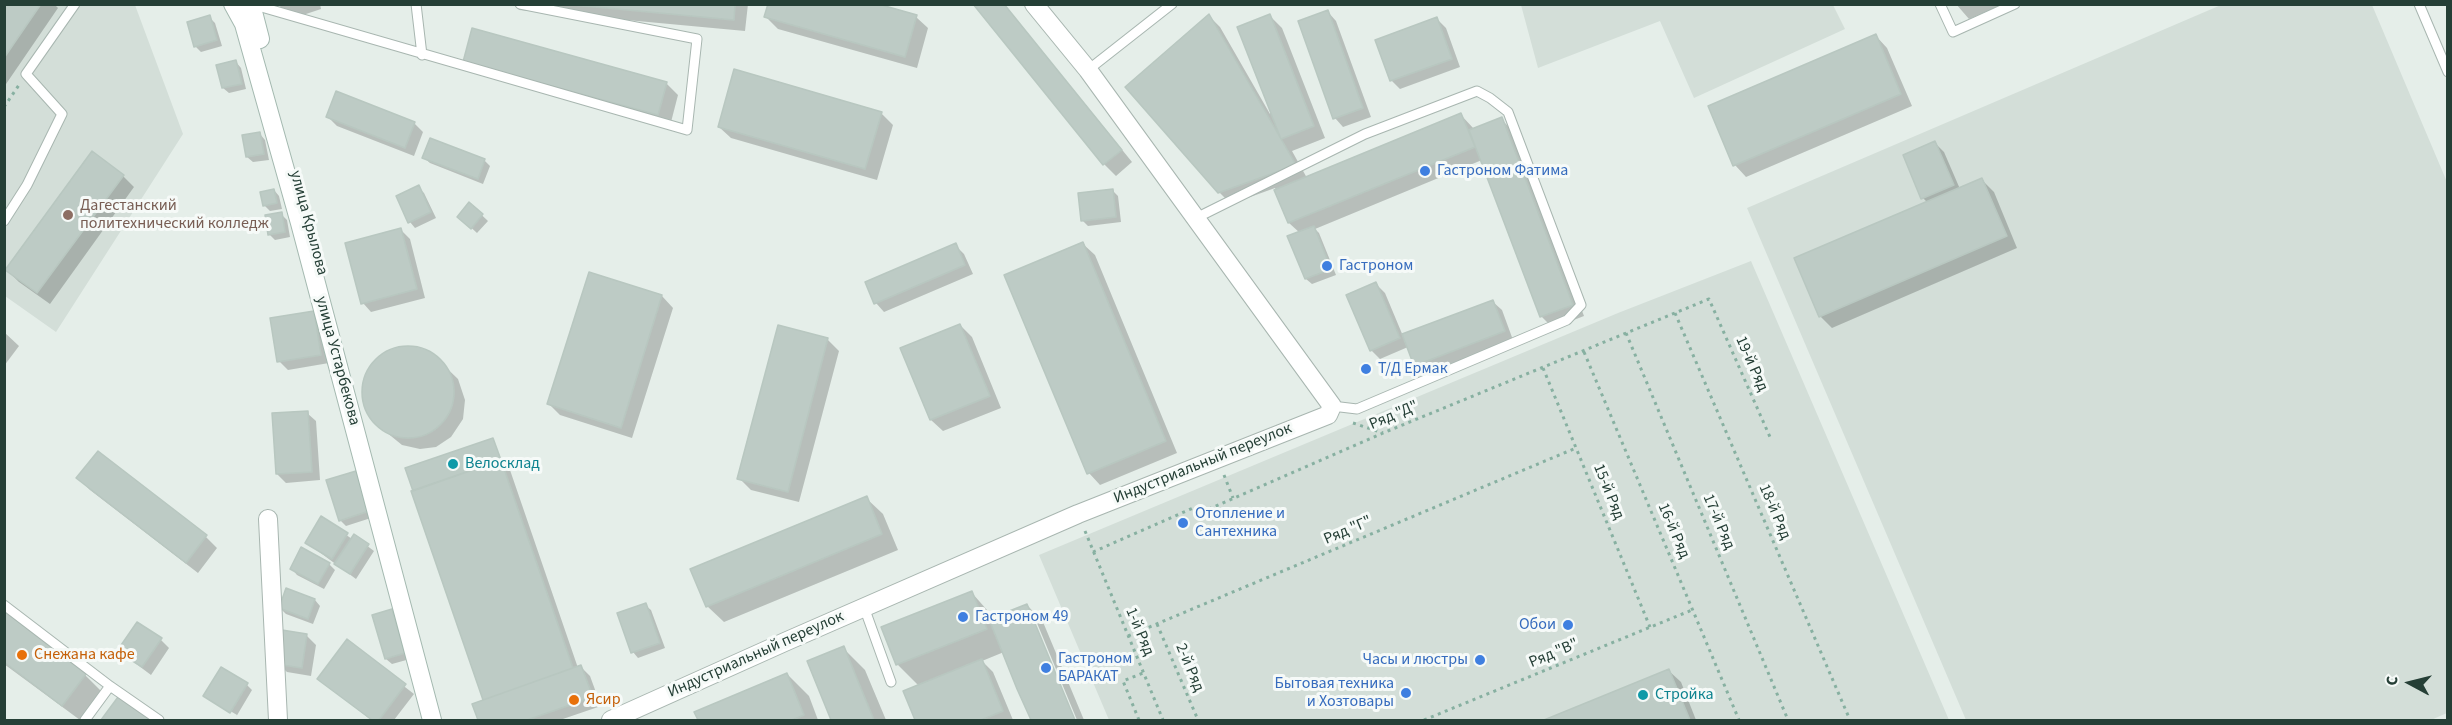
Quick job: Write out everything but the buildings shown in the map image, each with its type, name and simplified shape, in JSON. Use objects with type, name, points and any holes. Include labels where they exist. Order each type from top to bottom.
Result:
[{"type":"street","points":[[1034,4],[1088,70],[1196,218],[1330,410]]},
{"type":"street","name":"улица Устарбекова","points":[[242,5],[244,24],[300,223],[432,720]]},
{"type":"street","name":"улица Крылова","points":[[242,5],[438,720]]},
{"type":"street","name":"Индустриальный переулок","points":[[611,720],[1078,514],[1330,410]]},
{"type":"street","points":[[268,519],[278,720]]},
{"type":"lane","points":[[4,220],[27,185],[62,114],[26,74],[75,4]]},
{"type":"lane","points":[[416,4],[422,55]]},
{"type":"lane","points":[[242,5],[687,130],[697,39],[520,4]]},
{"type":"lane","points":[[1088,70],[1172,4]]},
{"type":"lane","points":[[1940,4],[1953,32],[2015,4]]},
{"type":"lane","points":[[2419,4],[2448,72]]},
{"type":"lane","points":[[1196,218],[1365,134],[1477,91],[1508,112],[1581,305],[1567,320],[1357,409],[1330,410]]},
{"type":"lane","points":[[4,605],[110,686],[159,720]]},
{"type":"lane","points":[[864,607],[891,682]]},
{"type":"lane","points":[[85,720],[110,686]]},
{"type":"path","points":[[4,106],[26,74]]},
{"type":"path","name":"Ряд \"Д\"","points":[[1093,552],[1193,508],[1200,513],[1383,433],[1709,299]]},
{"type":"path","name":"19-й Ряд","points":[[1709,299],[1770,437]]},
{"type":"path","name":"18-й Ряд","points":[[1675,313],[1850,720]]},
{"type":"path","name":"17-й Ряд","points":[[1626,333],[1788,720]]},
{"type":"path","name":"16-й Ряд","points":[[1583,351],[1739,720]]},
{"type":"path","name":"15-й Ряд","points":[[1543,368],[1650,627]]},
{"type":"path","points":[[1330,410],[1383,433]]},
{"type":"path","name":"Ряд \"Г\"","points":[[1128,636],[1576,448]]},
{"type":"path","points":[[1217,458],[1233,498]]},
{"type":"path","name":"1-й Ряд","points":[[1078,514],[1163,720]]},
{"type":"path","name":"Ряд \"В\"","points":[[1425,720],[1692,609]]},
{"type":"path","name":"2-й Ряд","points":[[1157,624],[1198,720]]},
{"type":"path","points":[[1139,720],[1123,681],[1143,673]]},
{"type":"shaded area","name":"Дагестанский политехнический колледж","points":[[5,5],[135,5],[183,134],[56,332],[5,296]]},
{"type":"shaded area","points":[[1521,5],[1833,5],[1845,29],[1694,98],[1660,21],[1538,68]]},
{"type":"shaded area","points":[[2221,5],[2372,5],[2447,182],[2447,713],[2431,720],[1966,720],[1747,208]]},
{"type":"shaded area","points":[[1751,261],[1949,720],[1109,720],[1039,555],[1618,313]]},
{"type":"place","name":"Гастроном Фатима","points":[[1425,171]]},
{"type":"place","name":"Дагестанский политехнический колледж","points":[[68,215]]},
{"type":"place","name":"Гастроном","points":[[1327,266]]},
{"type":"place","name":"Т/Д Ермак","points":[[1366,369]]},
{"type":"place","name":"Велосклад","points":[[453,464]]},
{"type":"place","name":"Отопление и Сантехника","points":[[1183,523]]},
{"type":"place","name":"Гастроном 49","points":[[963,617]]},
{"type":"place","name":"Обои","points":[[1568,625]]},
{"type":"place","name":"Снежана кафе","points":[[22,655]]},
{"type":"place","name":"Часы и люстры","points":[[1480,660]]},
{"type":"place","name":"Гастроном БАРАКАТ","points":[[1046,668]]},
{"type":"place","name":"Бытовая техника и Хозтовары","points":[[1406,693]]},
{"type":"place","name":"Стройка","points":[[1643,695]]},
{"type":"place","name":"Ясир","points":[[574,700]]}]
